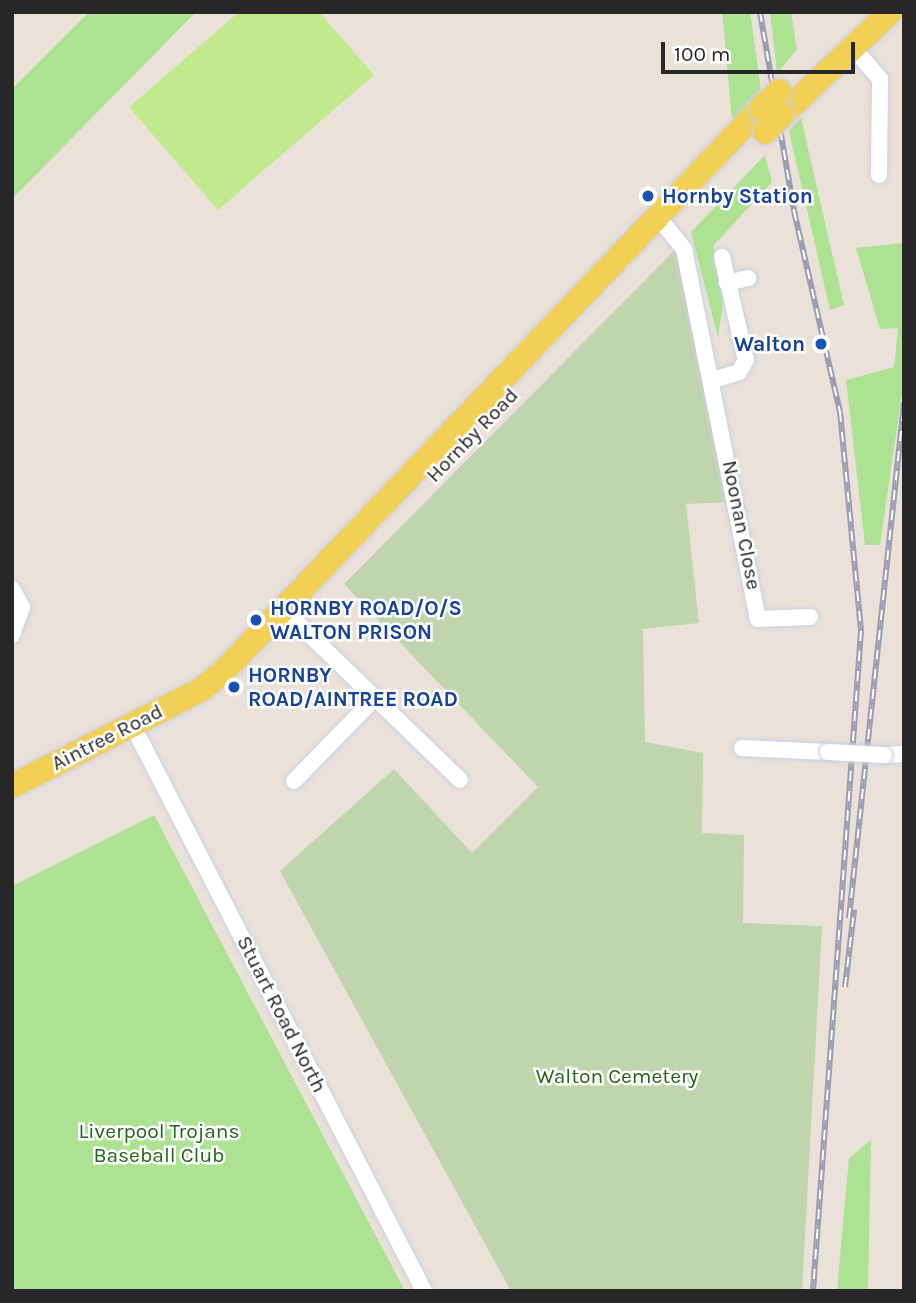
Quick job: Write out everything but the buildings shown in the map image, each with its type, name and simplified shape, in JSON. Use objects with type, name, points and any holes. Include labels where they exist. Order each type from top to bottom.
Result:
[{"type":"main road","name":"Hornby Road","points":[[12,800],[206,704],[867,12]]},
{"type":"main road","name":"Hornby Road","points":[[772,112],[890,12]]},
{"type":"main road","name":"Hornby Road","points":[[202,689],[290,615]]},
{"type":"main road","name":"Aintree Road","points":[[12,786],[202,689]]},
{"type":"street","points":[[851,46],[881,82],[879,175]]},
{"type":"street","name":"Noonan Close","points":[[664,222],[684,249],[713,380],[758,618],[810,617]]},
{"type":"street","points":[[713,380],[739,372],[746,360],[722,257]]},
{"type":"street","points":[[727,283],[748,278]]},
{"type":"street","points":[[12,589],[22,607],[12,635]]},
{"type":"street","points":[[290,615],[460,780]]},
{"type":"street","points":[[293,781],[374,699]]},
{"type":"street","name":"Stuart Road North","points":[[139,738],[424,1291]]},
{"type":"street","points":[[742,748],[904,754]]},
{"type":"green space","points":[[89,12],[196,12],[12,199],[12,89]]},
{"type":"green space","points":[[239,12],[319,12],[374,75],[218,210],[129,107]]},
{"type":"green space","points":[[722,12],[750,12],[761,90],[732,120]]},
{"type":"green space","points":[[770,12],[791,12],[797,50],[777,73]]},
{"type":"green space","points":[[801,118],[844,305],[830,310],[789,131]]},
{"type":"green space","points":[[765,155],[772,182],[713,246],[724,296],[718,338],[691,232]]},
{"type":"green space","points":[[904,243],[904,379],[880,545],[865,545],[846,380],[894,367],[898,328],[880,329],[856,248]]},
{"type":"green space","name":"Walton Cemetery","points":[[677,248],[730,502],[686,504],[699,623],[643,629],[645,742],[703,753],[702,833],[744,835],[743,923],[822,926],[802,1291],[511,1291],[280,871],[394,769],[472,853],[538,787],[344,584]]},
{"type":"green space","name":"Liverpool Trojans Baseball Club","points":[[154,815],[405,1291],[12,1291],[12,886]]},
{"type":"green space","points":[[871,1140],[868,1291],[837,1291],[849,1158]]},
{"type":"railway","points":[[760,12],[794,211],[840,412],[861,631],[813,1291]]},
{"type":"railway","points":[[849,918],[904,403]]},
{"type":"railway","points":[[845,987],[854,910]]},
{"type":"place","name":"Hornby Station","points":[[648,196]]},
{"type":"place","name":"Walton","points":[[821,344]]},
{"type":"place","name":"HORNBY ROAD/O/S WALTON PRISON","points":[[256,620]]},
{"type":"place","name":"HORNBY ROAD/AINTREE ROAD","points":[[234,687]]}]
